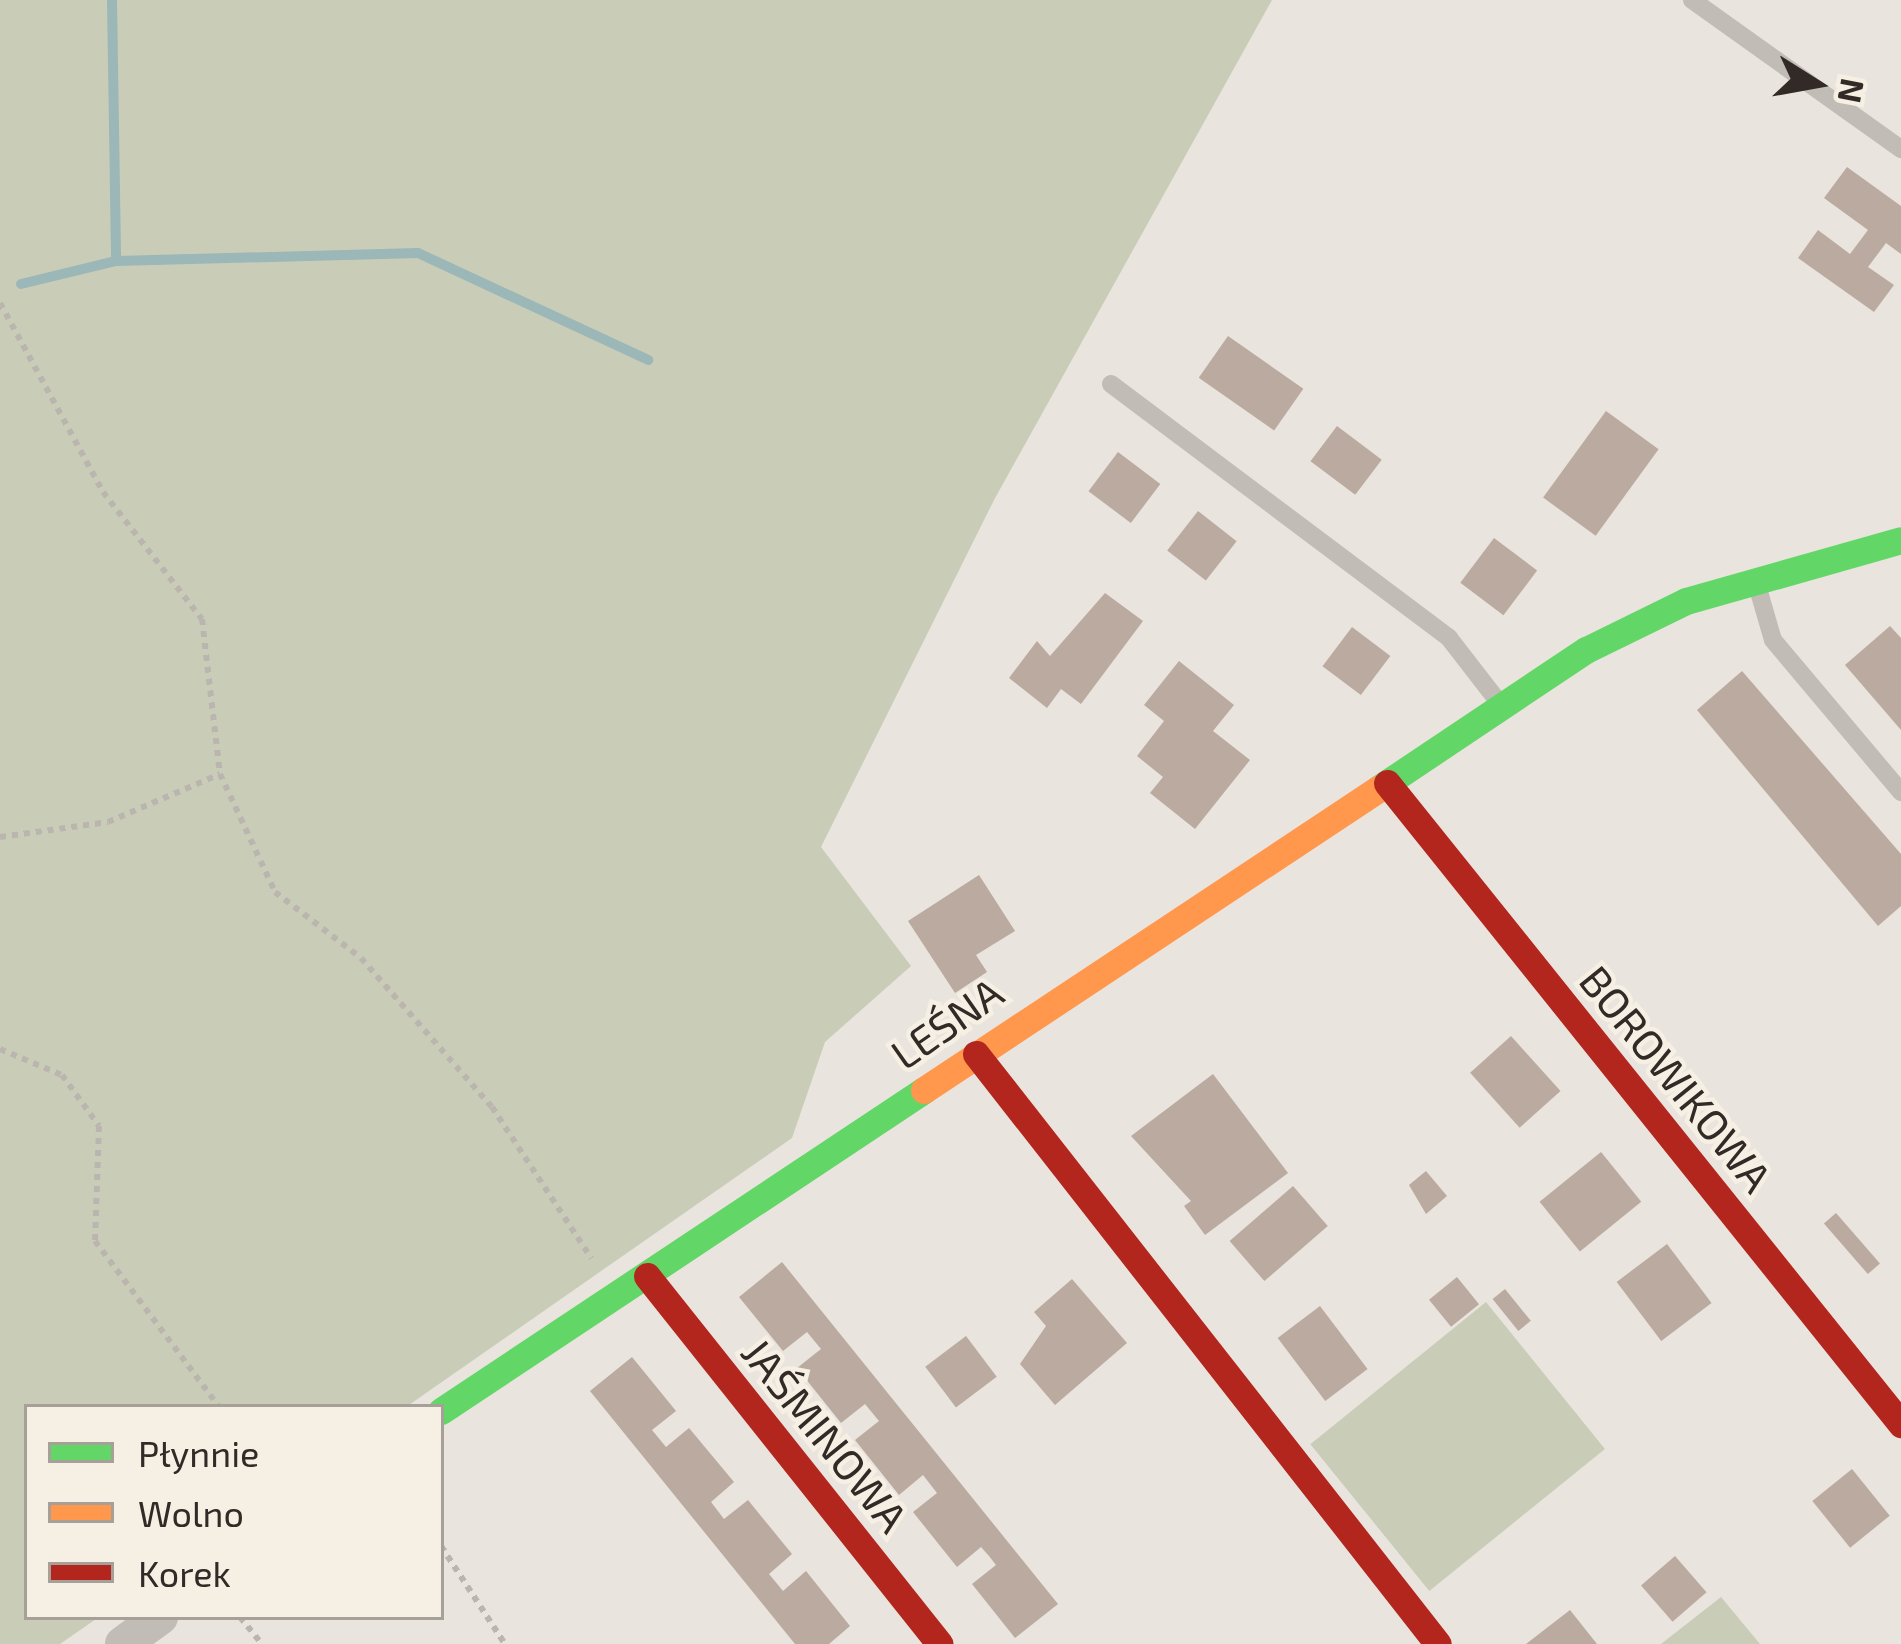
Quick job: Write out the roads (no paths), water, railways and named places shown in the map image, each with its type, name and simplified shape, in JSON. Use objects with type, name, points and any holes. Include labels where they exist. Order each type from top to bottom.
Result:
[{"type":"street","name":"LEŚNA","points":[[444,1409],[812,1174],[976,1054],[1504,709],[1586,650],[1755,581],[1901,540]]},
{"type":"street","name":"BOROWIKOWA","points":[[1387,783],[1901,1424]]},
{"type":"street","points":[[976,1054],[1438,1644]]},
{"type":"street","name":"JAŚMINOWA","points":[[647,1276],[940,1644]]},
{"type":"street","points":[[123,1644],[156,1620]]},
{"type":"lane","points":[[1698,2],[1901,148]]},
{"type":"lane","points":[[1111,384],[1450,638],[1504,709]]},
{"type":"lane","points":[[1755,581],[1773,640],[1901,792]]},
{"type":"waterway","points":[[112,0],[116,261]]},
{"type":"waterway","points":[[21,284],[116,261],[418,253],[648,360]]}]
